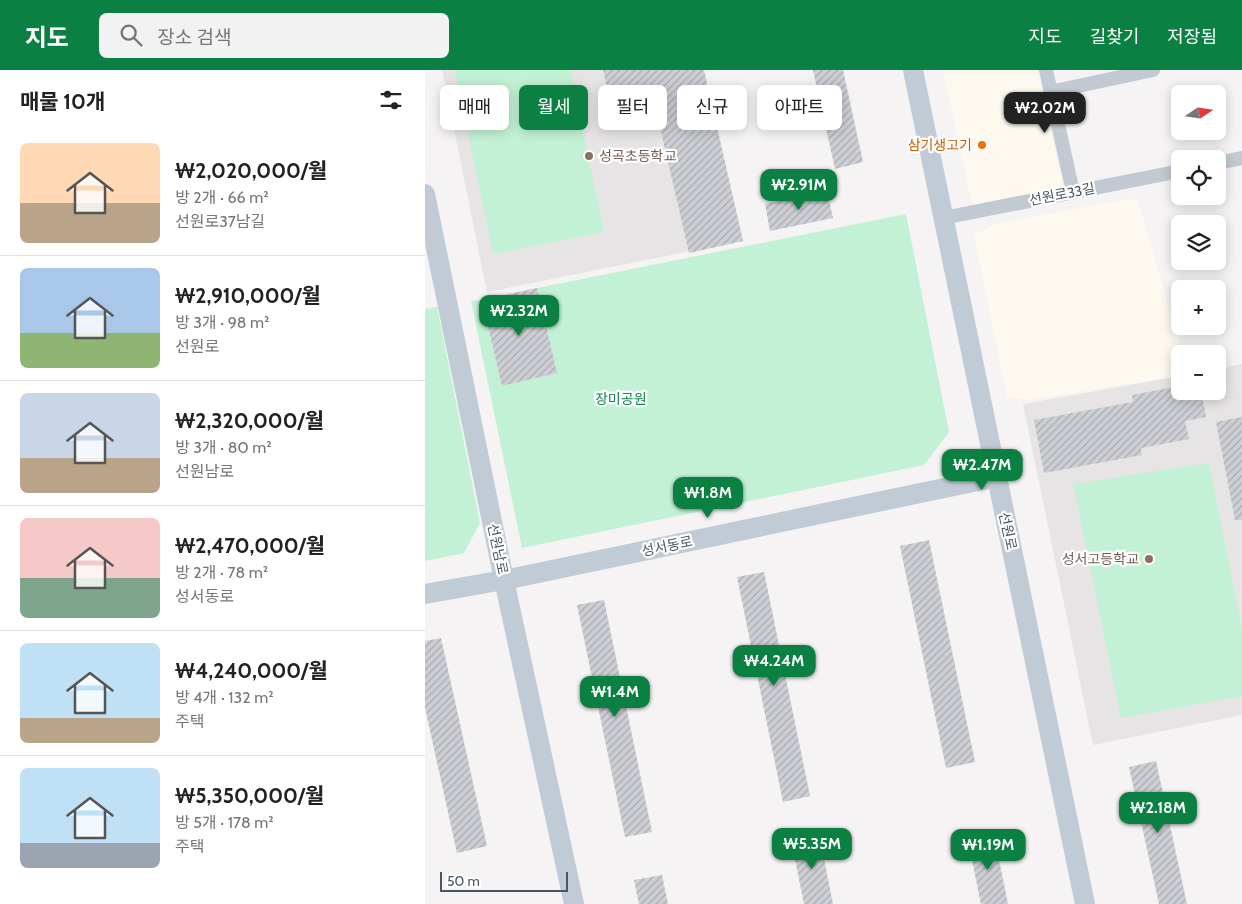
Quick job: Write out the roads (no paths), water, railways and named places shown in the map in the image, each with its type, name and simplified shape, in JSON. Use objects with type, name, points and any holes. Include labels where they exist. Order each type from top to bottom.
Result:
[{"type":"main road","name":"선원로","points":[[913,70],[1085,904]]},
{"type":"main road","name":"선원남로","points":[[425,194],[504,580],[575,904]]},
{"type":"main road","name":"성서동로","points":[[425,594],[504,580],[997,477]]},
{"type":"street","points":[[1046,70],[1073,192]]},
{"type":"street","points":[[1051,92],[1153,70]]},
{"type":"street","points":[[1226,161],[1242,158]]},
{"type":"street","name":"선원로33길","points":[[943,218],[1171,172]]},
{"type":"place","name":"삼기생고기","points":[[982,145]]},
{"type":"place","name":"성곡초등학교","points":[[589,156]]},
{"type":"place","name":"성서고등학교","points":[[1149,559]]},
{"type":"park label","name":"장미공원","points":[[621,399]]}]
